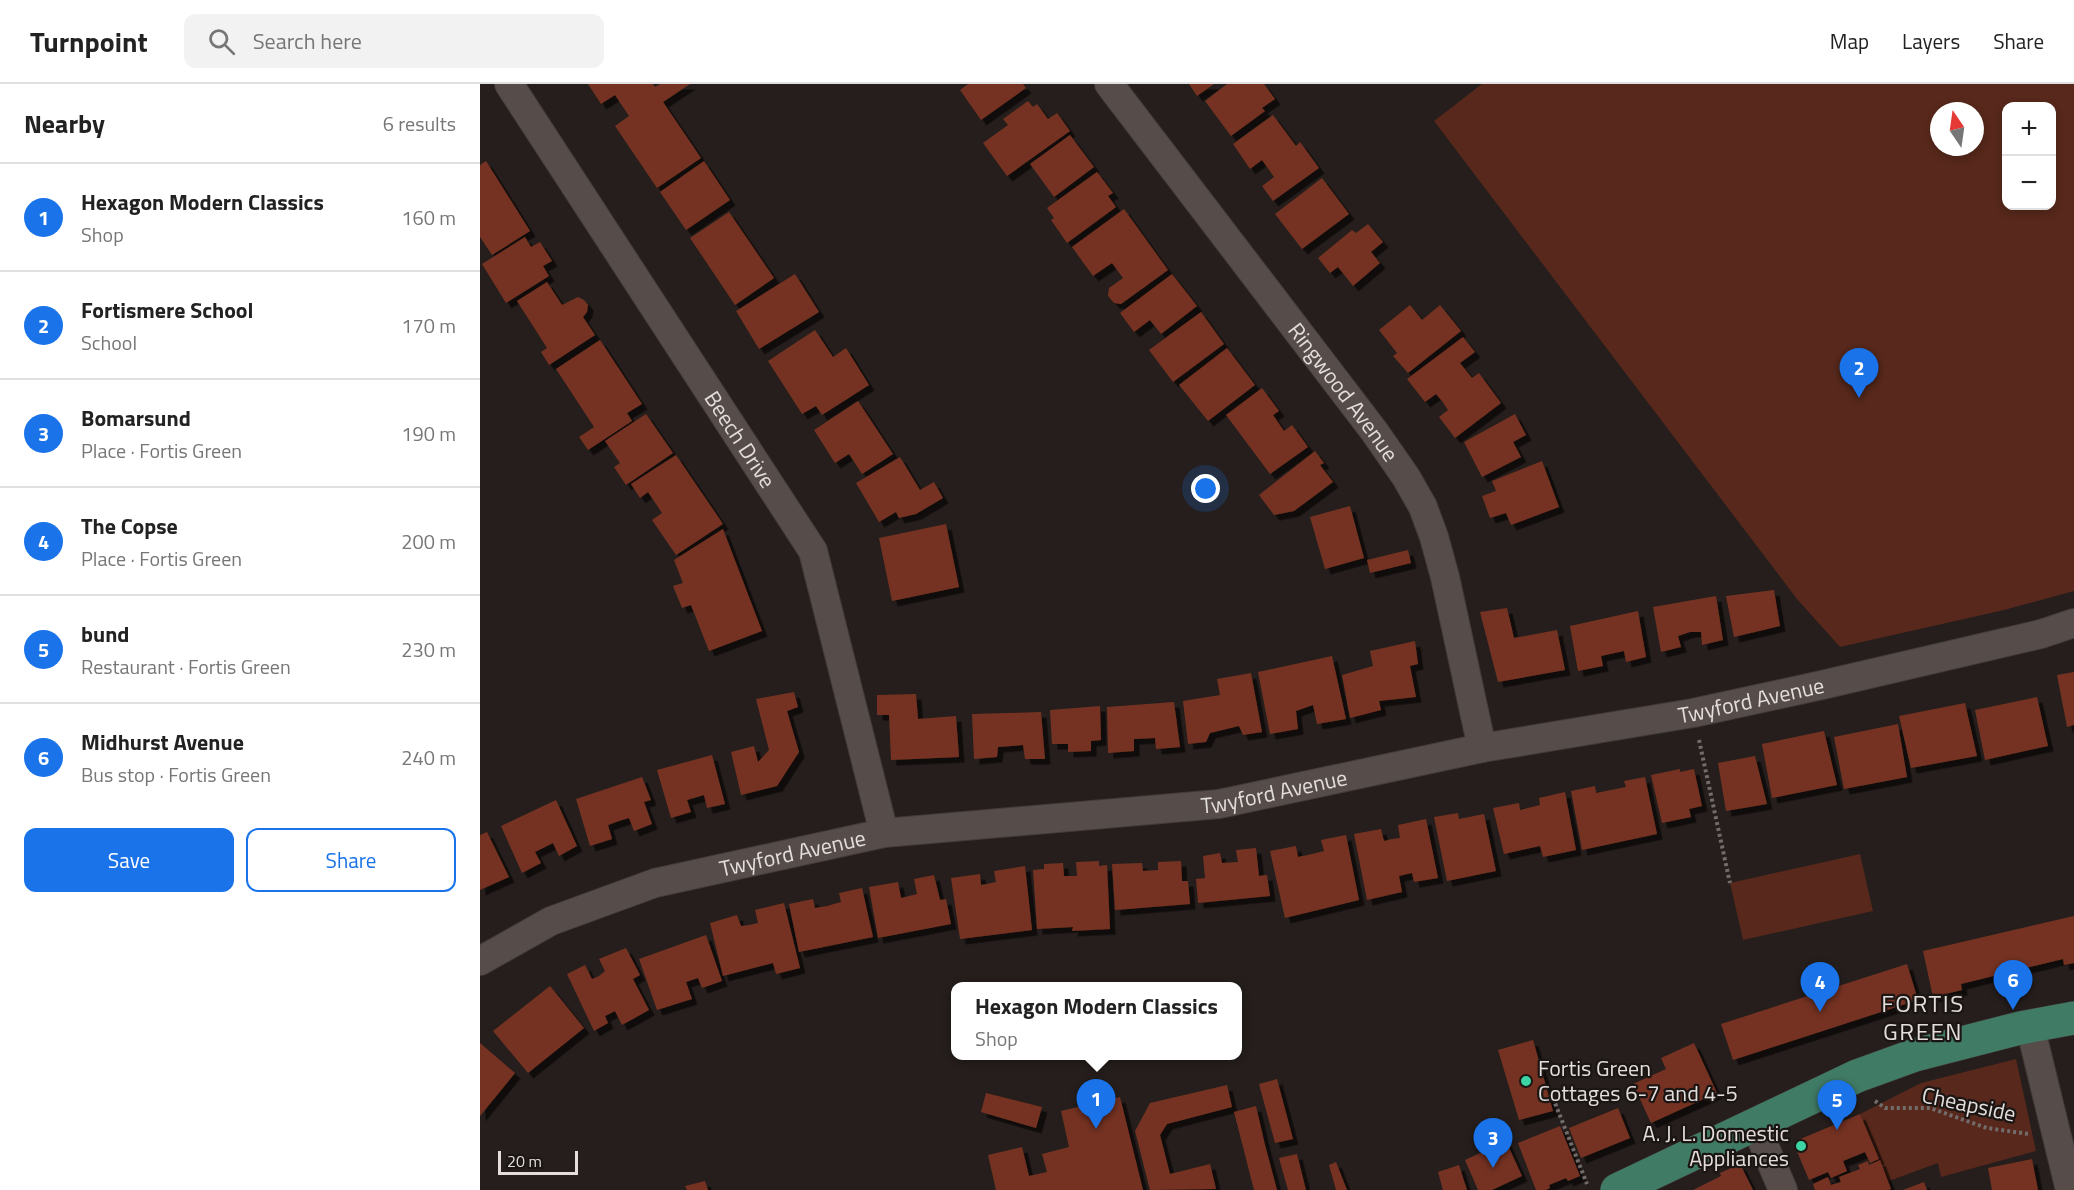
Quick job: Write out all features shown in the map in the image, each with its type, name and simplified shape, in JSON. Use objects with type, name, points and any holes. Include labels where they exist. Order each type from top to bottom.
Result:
[{"type":"main road","points":[[1617,1190],[1845,1081],[1915,1055],[2030,1026],[2074,1018]]},
{"type":"street","name":"Beech Drive","points":[[509,84],[813,551],[884,833]]},
{"type":"street","name":"Ringwood Avenue","points":[[1109,84],[1374,431],[1406,477],[1423,507],[1445,577],[1482,748]]},
{"type":"street","name":"Twyford Avenue","points":[[480,961],[550,921],[655,883],[884,833],[1219,804],[1482,748],[1693,712],[1822,685],[2018,640],[2074,623]]},
{"type":"street","points":[[2030,1026],[2070,1190]]},
{"type":"street","points":[[1755,1124],[1783,1190]]},
{"type":"path","points":[[1693,712],[1730,883]]},
{"type":"path","name":"Cheapside","points":[[1845,1081],[1885,1108],[1930,1108],[1987,1128],[2059,1138]]},
{"type":"path","points":[[1553,1098],[1590,1190]]},
{"type":"shaded area","points":[[1482,84],[2074,84],[2074,591],[2004,610],[1840,647],[1797,599],[1434,121]]},
{"type":"shaded area","points":[[1860,854],[1873,911],[1743,940],[1730,883]]},
{"type":"shaded area","points":[[2016,1059],[2036,1151],[1941,1177],[1938,1163],[1889,1181],[1860,1114],[1921,1083]]},
{"type":"building","points":[[588,84],[653,84],[655,87],[660,84],[690,84],[663,102],[701,158],[657,188],[615,126],[629,116],[615,95],[601,104]]},
{"type":"building","points":[[968,84],[1023,84],[1026,88],[981,120],[960,90]]},
{"type":"building","points":[[1189,84],[1214,84],[1197,96]]},
{"type":"building","points":[[1227,84],[1264,84],[1275,99],[1262,108],[1265,111],[1231,136],[1205,101]]},
{"type":"building","points":[[1028,101],[1033,107],[1037,104],[1048,119],[1057,113],[1070,131],[1007,176],[983,143],[1008,125],[1003,119]]},
{"type":"building","points":[[1273,115],[1296,146],[1300,142],[1319,168],[1273,201],[1262,186],[1274,177],[1267,167],[1262,160],[1250,169],[1233,144]]},
{"type":"building","points":[[1070,135],[1094,167],[1054,197],[1030,164]]},
{"type":"building","points":[[486,161],[530,231],[492,255],[480,237],[480,165]]},
{"type":"building","points":[[704,161],[730,200],[686,230],[660,192]]},
{"type":"building","points":[[1097,172],[1113,193],[1108,196],[1116,207],[1067,243],[1051,220],[1054,218],[1047,208]]},
{"type":"building","points":[[1322,178],[1349,214],[1302,249],[1275,214]]},
{"type":"building","points":[[1124,209],[1168,270],[1121,304],[1114,303],[1108,296],[1109,288],[1123,278],[1112,263],[1093,276],[1072,247]]},
{"type":"building","points":[[729,212],[774,278],[735,305],[690,238]]},
{"type":"building","points":[[1368,224],[1383,242],[1371,252],[1380,263],[1353,286],[1338,267],[1330,273],[1318,258],[1352,230],[1356,233]]},
{"type":"building","points":[[525,237],[531,247],[540,242],[552,261],[543,266],[549,276],[506,303],[482,264]]},
{"type":"building","points":[[795,274],[819,312],[759,349],[736,311]]},
{"type":"building","points":[[1172,274],[1197,306],[1161,334],[1150,320],[1134,332],[1120,313]]},
{"type":"building","points":[[547,282],[562,305],[578,297],[584,300],[588,305],[583,317],[595,335],[549,365],[541,352],[547,348],[517,301]]},
{"type":"building","points":[[1410,305],[1422,320],[1440,305],[1461,331],[1408,373],[1393,356],[1397,353],[1379,330]]},
{"type":"building","points":[[1201,312],[1224,344],[1173,382],[1149,350]]},
{"type":"building","points":[[815,330],[833,357],[846,348],[869,385],[822,415],[816,406],[802,414],[768,361]]},
{"type":"building","points":[[1463,337],[1475,352],[1460,363],[1472,378],[1479,373],[1501,403],[1455,438],[1439,417],[1448,410],[1442,401],[1436,394],[1425,402],[1407,379]]},
{"type":"building","points":[[600,340],[642,404],[627,413],[632,421],[588,450],[579,437],[594,427],[556,369]]},
{"type":"building","points":[[1227,348],[1255,385],[1208,421],[1179,385]]},
{"type":"building","points":[[1262,388],[1279,411],[1273,415],[1284,431],[1292,425],[1308,447],[1270,474],[1226,415]]},
{"type":"building","points":[[858,401],[893,454],[862,474],[849,454],[835,463],[814,430]]},
{"type":"building","points":[[646,414],[673,453],[626,485],[614,467],[620,463],[605,441]]},
{"type":"building","points":[[1515,414],[1526,435],[1513,442],[1521,457],[1482,477],[1464,442]]},
{"type":"building","points":[[1315,451],[1324,463],[1320,465],[1333,482],[1294,511],[1274,515],[1259,495]]},
{"type":"building","points":[[676,455],[723,524],[676,555],[652,520],[662,513],[648,492],[640,498],[631,484]]},
{"type":"building","points":[[900,457],[920,490],[934,482],[943,498],[916,514],[899,518],[896,512],[879,522],[856,483]]},
{"type":"building","points":[[1542,461],[1559,507],[1511,525],[1506,513],[1490,518],[1482,496],[1496,491],[1492,481]]},
{"type":"building","points":[[1350,506],[1364,558],[1325,569],[1310,517]]},
{"type":"building","points":[[946,524],[959,587],[892,601],[879,538]]},
{"type":"building","points":[[723,529],[762,631],[709,651],[691,605],[682,608],[673,586],[683,583],[674,560]]},
{"type":"building","points":[[1408,550],[1411,563],[1370,573],[1367,560]]},
{"type":"building","points":[[1774,590],[1780,626],[1734,637],[1726,596]]},
{"type":"building","points":[[1716,596],[1723,640],[1702,645],[1701,632],[1690,632],[1678,636],[1681,647],[1661,652],[1653,607]]},
{"type":"building","points":[[1507,608],[1514,638],[1557,630],[1565,670],[1498,682],[1480,612]]},
{"type":"building","points":[[1638,611],[1646,657],[1626,662],[1624,651],[1601,656],[1603,666],[1578,671],[1570,626]]},
{"type":"building","points":[[1415,641],[1418,664],[1410,666],[1416,697],[1379,701],[1381,710],[1350,718],[1342,675],[1373,666],[1370,651]]},
{"type":"building","points":[[1332,656],[1346,719],[1317,724],[1313,705],[1296,711],[1298,729],[1270,734],[1258,672]]},
{"type":"building","points":[[2074,672],[2074,725],[2067,727],[2057,675]]},
{"type":"building","points":[[1251,673],[1262,732],[1243,735],[1239,726],[1210,733],[1206,742],[1188,744],[1183,701],[1220,695],[1217,679]]},
{"type":"building","points":[[794,692],[798,707],[787,711],[799,752],[777,786],[741,795],[731,752],[754,746],[758,762],[769,750],[756,699]]},
{"type":"building","points":[[916,694],[918,719],[956,716],[959,757],[891,760],[889,715],[877,715],[877,695]]},
{"type":"building","points":[[2037,697],[2048,746],[1985,760],[1975,710]]},
{"type":"building","points":[[1174,702],[1180,747],[1156,749],[1155,738],[1134,739],[1134,751],[1108,753],[1107,707]]},
{"type":"building","points":[[1965,703],[1977,756],[1911,768],[1899,716]]},
{"type":"building","points":[[1100,706],[1101,740],[1091,741],[1091,751],[1068,752],[1068,744],[1052,744],[1050,710]]},
{"type":"building","points":[[1041,712],[1045,759],[1025,759],[1023,745],[998,747],[997,757],[974,759],[972,714]]},
{"type":"building","points":[[1898,724],[1907,777],[1844,789],[1834,737]]},
{"type":"building","points":[[1824,731],[1837,785],[1772,798],[1762,744]]},
{"type":"building","points":[[712,755],[725,804],[707,808],[704,795],[687,800],[691,812],[671,818],[657,770]]},
{"type":"building","points":[[1755,756],[1767,804],[1726,811],[1718,763]]},
{"type":"building","points":[[1680,769],[1680,772],[1694,769],[1702,806],[1689,809],[1691,817],[1662,823],[1651,775]]},
{"type":"building","points":[[642,777],[651,800],[644,802],[652,824],[634,831],[629,818],[619,821],[608,825],[612,839],[590,846],[576,799]]},
{"type":"building","points":[[1645,777],[1657,834],[1582,850],[1571,791],[1595,786],[1596,793],[1626,787],[1624,781]]},
{"type":"building","points":[[1565,792],[1576,850],[1543,857],[1540,846],[1504,854],[1493,808],[1519,803],[1520,810],[1540,805],[1539,798]]},
{"type":"building","points":[[556,800],[577,846],[559,856],[553,843],[535,852],[541,863],[522,873],[501,826]]},
{"type":"building","points":[[1458,813],[1459,819],[1484,814],[1496,871],[1447,881],[1434,817]]},
{"type":"building","points":[[1426,819],[1438,878],[1414,882],[1412,873],[1399,876],[1402,892],[1367,900],[1354,834],[1381,829],[1384,841],[1400,838],[1398,825]]},
{"type":"building","points":[[487,832],[509,877],[480,890],[480,835]]},
{"type":"building","points":[[1346,835],[1359,900],[1285,918],[1270,851],[1296,846],[1298,857],[1324,851],[1321,840]]},
{"type":"building","points":[[1256,848],[1259,876],[1267,875],[1270,896],[1198,903],[1196,879],[1205,878],[1203,856],[1220,853],[1222,863],[1238,862],[1236,850]]},
{"type":"building","points":[[1099,861],[1099,866],[1107,865],[1110,929],[1072,931],[1073,927],[1037,929],[1033,870],[1044,869],[1044,864],[1063,863],[1064,876],[1077,876],[1076,862]]},
{"type":"building","points":[[1181,861],[1182,881],[1188,881],[1190,904],[1115,910],[1112,864],[1142,863],[1143,871],[1158,870],[1158,862]]},
{"type":"building","points":[[1025,866],[1032,930],[960,939],[951,878],[980,874],[981,885],[996,882],[994,871]]},
{"type":"building","points":[[934,875],[940,900],[946,899],[951,924],[878,938],[869,887],[898,882],[901,898],[917,894],[914,879]]},
{"type":"building","points":[[862,888],[873,937],[799,952],[789,904],[813,899],[815,908],[827,906],[841,902],[839,893]]},
{"type":"building","points":[[784,903],[800,968],[776,974],[773,963],[723,976],[710,923],[737,915],[741,926],[758,923],[755,910]]},
{"type":"building","points":[[2074,916],[2074,963],[2064,965],[2063,959],[1961,984],[1962,990],[1933,997],[1923,951]]},
{"type":"building","points":[[706,935],[722,981],[702,988],[698,978],[686,982],[692,999],[657,1010],[639,959]]},
{"type":"building","points":[[626,948],[640,975],[633,979],[649,1010],[622,1025],[615,1011],[605,1016],[608,1023],[594,1031],[567,974],[585,965],[592,979],[599,976],[605,971],[599,959]]},
{"type":"building","points":[[1907,964],[1918,1000],[1733,1060],[1721,1024]]},
{"type":"building","points":[[550,986],[584,1028],[528,1073],[493,1031]]},
{"type":"building","name":"Fortis Green Cottages 6-7 and 4-5","points":[[1533,1040],[1553,1111],[1519,1120],[1498,1050]]},
{"type":"building","points":[[480,1043],[515,1073],[480,1116]]},
{"type":"building","points":[[1694,1043],[1717,1093],[1651,1123],[1633,1084],[1666,1069],[1661,1058]]},
{"type":"building","points":[[1277,1079],[1293,1139],[1275,1143],[1259,1084]]},
{"type":"building","points":[[1227,1085],[1232,1107],[1167,1124],[1160,1135],[1170,1174],[1210,1164],[1216,1189],[1150,1190],[1135,1131],[1150,1103]]},
{"type":"building","points":[[986,1093],[1042,1107],[1036,1128],[981,1112]]},
{"type":"building","points":[[1120,1097],[1143,1190],[996,1190],[988,1155],[1022,1147],[1029,1176],[1047,1172],[1042,1154],[1069,1147],[1061,1111]]},
{"type":"building","points":[[1256,1106],[1277,1190],[1254,1190],[1234,1112]]},
{"type":"building","points":[[1618,1108],[1630,1138],[1581,1158],[1569,1128]]},
{"type":"building","points":[[1860,1114],[1879,1159],[1870,1163],[1865,1152],[1843,1161],[1847,1171],[1831,1178],[1828,1172],[1809,1180],[1796,1149],[1798,1140]]},
{"type":"building","points":[[1560,1126],[1580,1176],[1568,1181],[1566,1178],[1549,1185],[1550,1188],[1546,1190],[1536,1190],[1518,1143]]},
{"type":"building","points":[[1506,1141],[1522,1176],[1492,1190],[1478,1190],[1465,1160]]},
{"type":"building","points":[[1297,1154],[1306,1190],[1288,1190],[1279,1158]]},
{"type":"building","points":[[2032,1159],[2038,1190],[1992,1190],[1988,1168]]},
{"type":"building","points":[[1880,1160],[1891,1189],[1815,1190],[1813,1184],[1828,1177],[1831,1185],[1841,1182],[1839,1177],[1860,1169],[1858,1165],[1868,1161],[1869,1165]]},
{"type":"building","points":[[1336,1162],[1347,1190],[1336,1190],[1329,1165]]},
{"type":"building","points":[[1740,1164],[1753,1190],[1693,1190],[1721,1176],[1720,1173]]},
{"type":"building","points":[[1459,1165],[1467,1190],[1443,1190],[1438,1172]]},
{"type":"building","points":[[705,1181],[708,1190],[687,1190],[685,1186]]},
{"type":"building","points":[[1924,1182],[1927,1190],[1903,1190]]},
{"type":"place","name":"Fortismere School","points":[[1859,398]]},
{"type":"place","name":"Midhurst Avenue","points":[[2013,1010]]},
{"type":"place","name":"The Copse","points":[[1820,1012]]},
{"type":"place","name":"Fortis Green Cottages 6-7 and 4-5","points":[[1526,1081]]},
{"type":"place","name":"Hexagon Modern Classics","points":[[1096,1129]]},
{"type":"place","name":"bund","points":[[1837,1130]]},
{"type":"place","name":"A. J. L. Domestic Appliances","points":[[1801,1146]]},
{"type":"place","name":"Bomarsund","points":[[1493,1168]]},
{"type":"district","name":"FORTIS GREEN","points":[[1923,1017]]}]
